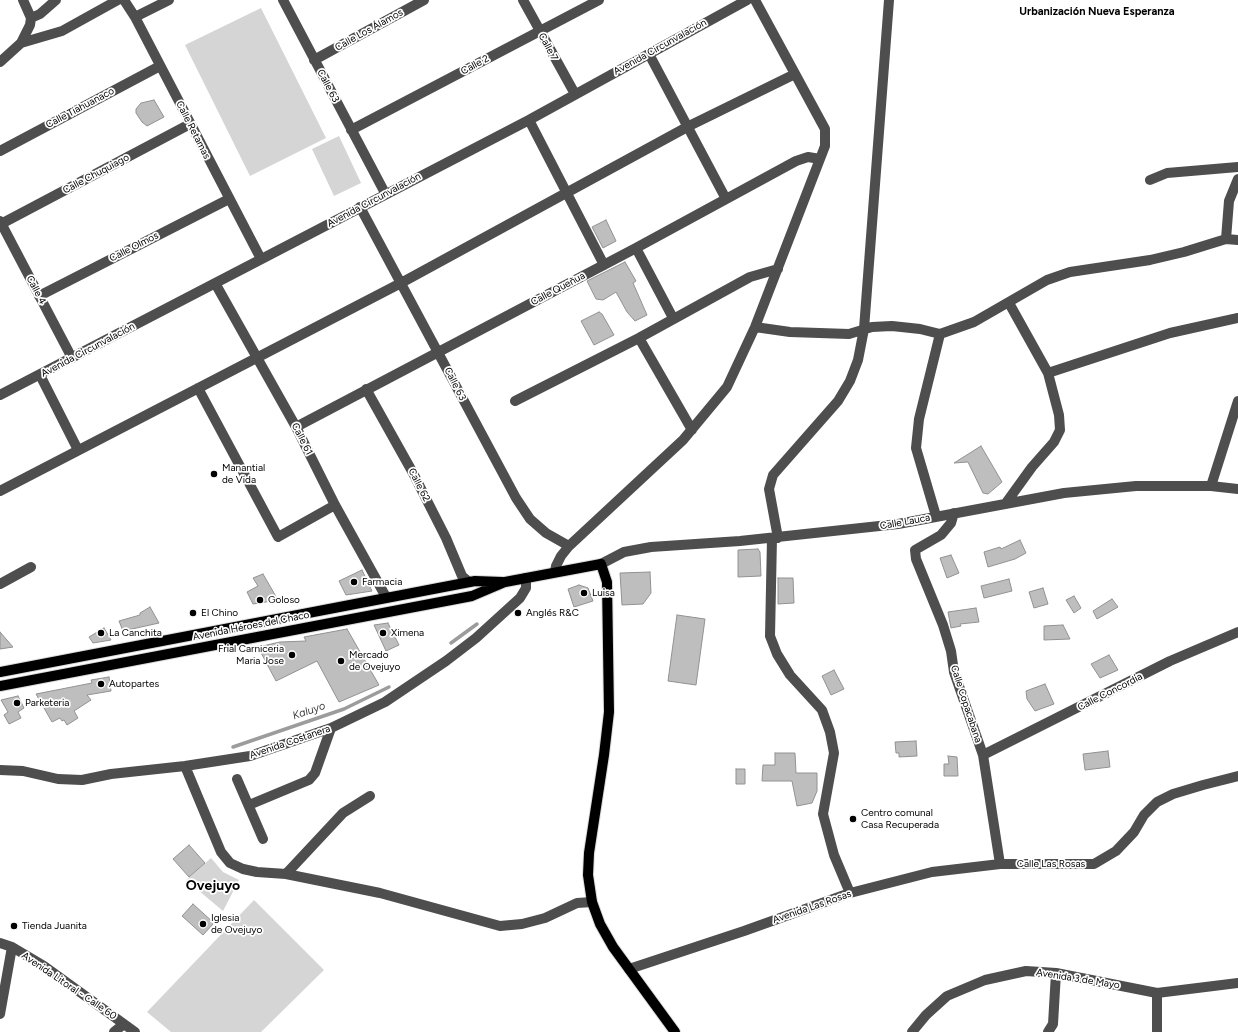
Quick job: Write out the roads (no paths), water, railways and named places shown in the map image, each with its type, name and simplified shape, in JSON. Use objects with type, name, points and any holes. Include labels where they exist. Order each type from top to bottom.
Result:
[{"type":"main road","name":"Avenida Héroes del Chaco","points":[[0,672],[469,582],[505,582],[601,564]]},
{"type":"main road","points":[[601,564],[607,582],[609,712],[589,853],[588,875],[592,902],[600,924],[629,969],[675,1032]]},
{"type":"main road","points":[[469,582],[472,596]]},
{"type":"main road","name":"Avenida Héroes del Chaco","points":[[0,686],[472,596],[505,582]]},
{"type":"main road","points":[[386,597],[389,612]]},
{"type":"street","points":[[0,62],[21,43],[30,25],[30,18],[23,0]]},
{"type":"street","points":[[30,18],[40,14],[56,0]]},
{"type":"street","points":[[21,43],[62,31],[118,0]]},
{"type":"street","name":"Calle Retamas","points":[[124,0],[135,17],[261,259]]},
{"type":"street","points":[[135,17],[169,0]]},
{"type":"street","name":"Calle Los Álamos","points":[[314,60],[424,0]]},
{"type":"street","name":"Calle 7","points":[[523,0],[575,94]]},
{"type":"street","name":"Calle 2","points":[[351,130],[599,0]]},
{"type":"street","name":"Avenida Circunvalación","points":[[0,395],[385,193],[529,120],[747,0]]},
{"type":"street","points":[[556,572],[556,566],[561,556],[569,546],[633,488],[692,430],[727,388],[756,327],[825,146],[825,129],[755,0]]},
{"type":"street","points":[[850,893],[834,855],[824,814],[834,753],[830,732],[822,710],[790,675],[777,654],[770,636],[775,538],[769,489],[773,474],[842,394],[850,381],[858,360],[864,329],[889,0]]},
{"type":"street","name":"Calle 63","points":[[286,1],[314,60],[385,193]]},
{"type":"street","points":[[649,54],[689,126],[726,199]]},
{"type":"street","name":"Calle Tiahuanaco","points":[[0,151],[160,66]]},
{"type":"street","points":[[0,491],[401,283],[689,126],[794,74]]},
{"type":"street","points":[[529,120],[604,265]]},
{"type":"street","name":"Calle Chuquiago","points":[[1,222],[190,124]]},
{"type":"street","name":"Calle Queñua","points":[[296,427],[636,248],[796,161],[808,157],[820,159]]},
{"type":"street","points":[[1150,180],[1167,173],[1238,166]]},
{"type":"street","points":[[1226,239],[1229,201],[1238,179]]},
{"type":"street","name":"Calle Olmos","points":[[39,296],[229,199]]},
{"type":"street","name":"Calle 63","points":[[360,207],[516,498],[530,519],[546,533],[569,546]]},
{"type":"street","name":"Calle 4","points":[[1,222],[72,358]]},
{"type":"street","points":[[756,327],[790,332],[849,334],[864,329],[892,326],[920,329],[940,334],[974,322],[1047,280],[1070,272],[1150,260],[1184,252],[1226,239],[1238,240]]},
{"type":"street","points":[[636,248],[673,318]]},
{"type":"street","points":[[515,401],[639,338],[750,277],[778,269]]},
{"type":"street","name":"Calle 61","points":[[216,283],[296,427],[335,505],[386,597]]},
{"type":"street","points":[[1006,503],[1032,467],[1054,442],[1060,430],[1059,414],[1048,373],[1009,303]]},
{"type":"street","points":[[1048,373],[1175,331],[1238,318]]},
{"type":"street","points":[[936,516],[916,448],[919,419],[940,334]]},
{"type":"street","points":[[639,338],[692,430]]},
{"type":"street","points":[[40,375],[78,450]]},
{"type":"street","points":[[198,388],[278,536],[335,505]]},
{"type":"street","name":"Calle 62","points":[[366,389],[413,473],[446,538],[462,576],[469,582]]},
{"type":"street","points":[[1210,486],[1238,401]]},
{"type":"street","name":"Calle Lauca","points":[[601,564],[624,552],[651,547],[775,538],[898,524],[1006,503],[1064,493],[1106,488],[1136,486],[1210,486],[1238,490]]},
{"type":"street","name":"Calle Copacabana","points":[[954,513],[951,523],[941,535],[915,550],[916,559],[951,651],[954,672],[983,755],[1000,864]]},
{"type":"street","points":[[0,584],[31,567]]},
{"type":"street","name":"Avenida Costanera","points":[[0,770],[22,771],[58,779],[82,780],[111,774],[185,766],[250,756],[331,728],[385,702],[476,638],[520,598],[526,588],[526,578]]},
{"type":"street","name":"Calle Concordia","points":[[983,755],[1170,661],[1238,632]]},
{"type":"street","points":[[249,805],[309,780],[315,773],[331,728]]},
{"type":"street","points":[[185,766],[221,852],[230,863],[244,869],[257,872],[286,874],[380,892],[500,926],[522,924],[545,918],[577,903],[592,902]]},
{"type":"street","name":"Calle Las Rosas","points":[[1000,864],[1094,864],[1116,851],[1134,832],[1144,815],[1157,802],[1173,794],[1203,784],[1238,776]]},
{"type":"street","points":[[237,779],[263,839]]},
{"type":"street","points":[[286,874],[343,813],[370,796]]},
{"type":"street","name":"Avenida Las Rosas","points":[[629,969],[744,931],[850,893],[932,872],[1000,864]]},
{"type":"street","name":"Avenida Litoral - Calle 60","points":[[0,943],[12,947],[44,966],[135,1032]]},
{"type":"street","points":[[0,1014],[12,947]]},
{"type":"street","name":"Avenida 3 de Mayo","points":[[912,1032],[926,1014],[947,996],[968,986],[1005,974],[1026,970],[1056,973],[1158,993],[1238,983]]},
{"type":"street","points":[[1048,1032],[1053,1024],[1056,973]]},
{"type":"street","points":[[1157,1032],[1158,993]]},
{"type":"street","points":[[114,1032],[124,1024]]},
{"type":"waterway","name":"Kaluyo","points":[[451,643],[477,624]]},
{"type":"waterway","name":"Kaluyo","points":[[233,747],[344,709],[389,687]]},
{"type":"place","name":"Manantial de Vida","points":[[214,474]]},
{"type":"place","name":"Farmacia","points":[[354,582]]},
{"type":"place","name":"Luisa","points":[[584,593]]},
{"type":"place","name":"Goloso","points":[[260,600]]},
{"type":"place","name":"El Chino","points":[[193,613]]},
{"type":"place","name":"Anglés R&C","points":[[518,613]]},
{"type":"place","name":"La Canchita","points":[[101,633]]},
{"type":"place","name":"Ximena","points":[[383,633]]},
{"type":"place","name":"Frial Carniceria Maria Jose","points":[[292,655]]},
{"type":"place","name":"Mercado de Ovejuyo","points":[[341,661]]},
{"type":"place","name":"Autopartes","points":[[101,684]]},
{"type":"place","name":"Parketeria","points":[[17,703]]},
{"type":"place","name":"Centro comunal Casa Recuperada","points":[[853,819]]},
{"type":"place","name":"Iglesia de Ovejuyo","points":[[203,924]]},
{"type":"place","name":"Tienda Juanita","points":[[14,926]]},
{"type":"district","name":"Urbanización Nueva Esperanza","points":[[1097,12]]},
{"type":"district","name":"Ovejuyo","points":[[213,886]]}]
